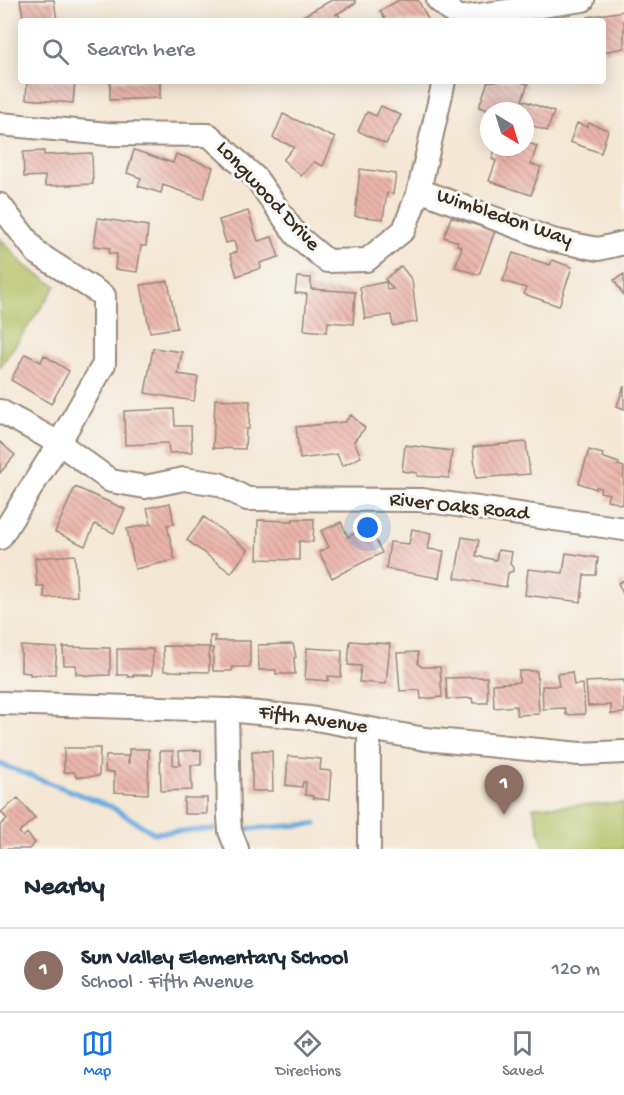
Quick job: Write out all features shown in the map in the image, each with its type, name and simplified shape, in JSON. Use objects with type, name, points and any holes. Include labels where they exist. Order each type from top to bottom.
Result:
[{"type":"street","points":[[438,0],[457,18]]},
{"type":"street","points":[[471,18],[583,0]]},
{"type":"street","name":"Longwood Drive","points":[[0,124],[108,134],[209,135],[256,178],[296,235],[327,261],[367,260],[404,230],[418,190],[443,84]]},
{"type":"street","name":"Wimbledon Way","points":[[418,190],[552,240],[598,249],[624,243]]},
{"type":"street","points":[[0,205],[37,253],[104,296],[104,364],[59,443],[0,538]]},
{"type":"street","name":"River Oaks Road","points":[[0,411],[59,443],[111,481],[145,487],[184,479],[219,484],[247,499],[422,500],[624,529]]},
{"type":"street","name":"Fifth Avenue","points":[[0,703],[227,710],[310,718],[425,739],[580,754],[624,752]]},
{"type":"street","points":[[227,710],[229,817],[237,849]]},
{"type":"street","points":[[369,729],[369,849]]},
{"type":"green space","points":[[0,238],[25,266],[56,286],[0,367]]},
{"type":"green space","points":[[624,803],[624,849],[544,849],[533,807]]},
{"type":"building","points":[[20,0],[54,0],[57,18],[23,18]]},
{"type":"building","points":[[332,0],[355,0],[356,3],[335,15],[338,14],[340,18],[299,18]]},
{"type":"building","points":[[399,0],[418,0],[427,18],[384,18],[380,11]]},
{"type":"building","points":[[624,11],[624,48],[606,51],[606,18],[588,17]]},
{"type":"building","points":[[27,84],[75,84],[73,103],[26,99]]},
{"type":"building","points":[[110,84],[160,84],[160,98],[110,100]]},
{"type":"building","points":[[487,84],[528,84],[522,100],[527,102],[481,102]]},
{"type":"building","points":[[534,104],[554,112],[547,131],[534,126]]},
{"type":"building","points":[[381,106],[401,115],[386,144],[358,131],[367,112],[376,116]]},
{"type":"building","points":[[283,114],[335,138],[323,166],[314,162],[301,176],[283,160],[294,147],[273,138]]},
{"type":"building","points":[[577,123],[587,127],[589,123],[608,130],[601,153],[570,142]]},
{"type":"building","points":[[134,150],[173,163],[176,154],[213,167],[203,199],[163,185],[161,193],[138,186],[141,178],[127,173]]},
{"type":"building","points":[[44,151],[44,155],[92,153],[93,184],[45,186],[45,176],[24,177],[23,152]]},
{"type":"building","points":[[493,156],[534,156],[531,164],[541,167],[531,195],[489,181],[496,161],[492,159]]},
{"type":"building","points":[[360,169],[396,174],[393,194],[387,193],[383,219],[355,216]]},
{"type":"building","points":[[248,211],[258,241],[272,237],[279,257],[260,263],[261,268],[237,276],[230,254],[237,252],[234,241],[226,243],[219,220]]},
{"type":"building","points":[[451,217],[495,231],[479,275],[455,267],[462,247],[457,245],[458,242],[444,237]]},
{"type":"building","points":[[98,218],[148,226],[146,246],[141,246],[137,272],[115,269],[117,254],[109,253],[110,248],[94,246]]},
{"type":"building","points":[[513,253],[550,265],[552,260],[572,267],[559,306],[524,294],[526,288],[503,281]]},
{"type":"building","points":[[401,266],[412,280],[417,322],[393,326],[391,315],[365,319],[360,287],[386,282],[387,290],[393,289],[385,279]]},
{"type":"building","points":[[624,274],[624,296],[614,280]]},
{"type":"building","points":[[297,277],[311,278],[311,289],[355,292],[353,324],[328,322],[327,332],[304,330],[307,294],[295,293]]},
{"type":"building","points":[[168,281],[177,328],[150,332],[141,285]]},
{"type":"building","points":[[153,348],[182,352],[178,374],[198,377],[194,401],[145,393]]},
{"type":"building","points":[[25,354],[41,362],[44,355],[69,371],[51,404],[11,380]]},
{"type":"building","points":[[624,386],[624,409],[617,406]]},
{"type":"building","points":[[215,399],[250,401],[249,429],[246,429],[245,449],[213,448]]},
{"type":"building","points":[[174,409],[175,426],[191,426],[192,452],[169,453],[168,443],[125,445],[124,411]]},
{"type":"building","points":[[351,415],[365,428],[354,441],[361,457],[342,466],[337,454],[300,459],[296,427],[345,422]]},
{"type":"building","points":[[0,442],[15,455],[0,473]]},
{"type":"building","points":[[526,442],[530,474],[476,478],[473,447]]},
{"type":"building","points":[[405,445],[452,451],[449,478],[417,476],[417,473],[402,471]]},
{"type":"building","points":[[589,450],[603,454],[602,457],[624,467],[623,505],[607,500],[609,494],[600,492],[601,488],[596,487],[596,489],[579,483]]},
{"type":"building","points":[[75,487],[125,509],[114,533],[95,524],[85,546],[55,532]]},
{"type":"building","points":[[170,503],[174,524],[167,525],[175,560],[135,569],[127,529],[151,524],[147,508]]},
{"type":"building","points":[[204,517],[248,550],[231,573],[187,540]]},
{"type":"building","points":[[293,519],[314,519],[313,542],[299,541],[299,560],[257,559],[258,520],[293,521]]},
{"type":"building","points":[[341,522],[348,537],[369,526],[382,553],[332,578],[319,552],[329,547],[321,531]]},
{"type":"building","points":[[412,529],[431,533],[428,549],[444,551],[439,578],[386,569],[390,542],[409,544]]},
{"type":"building","points":[[462,537],[479,540],[476,556],[496,560],[498,550],[512,552],[510,564],[513,571],[508,573],[506,587],[455,578]]},
{"type":"building","points":[[566,553],[598,558],[596,575],[584,575],[581,602],[525,595],[528,569],[563,573]]},
{"type":"building","points":[[75,555],[77,596],[44,598],[44,586],[37,586],[35,558]]},
{"type":"building","points":[[624,580],[624,596],[618,583]]},
{"type":"building","points":[[210,636],[215,636],[215,641],[250,641],[250,667],[233,667],[232,671],[213,671],[213,648],[210,648]]},
{"type":"building","points":[[350,641],[390,644],[386,684],[359,682],[361,666],[348,665]]},
{"type":"building","points":[[293,644],[296,657],[294,658],[295,674],[276,674],[276,670],[259,670],[258,645]]},
{"type":"building","points":[[21,646],[57,648],[55,674],[30,675],[30,673],[21,672]]},
{"type":"building","points":[[163,646],[209,647],[209,672],[164,671]]},
{"type":"building","points":[[63,647],[110,648],[110,675],[76,674],[76,665],[64,665]]},
{"type":"building","points":[[307,648],[342,650],[341,677],[328,676],[328,681],[305,679]]},
{"type":"building","points":[[117,649],[153,649],[152,675],[128,677],[128,675],[117,675]]},
{"type":"building","points":[[418,652],[418,664],[422,667],[440,667],[442,697],[421,699],[420,690],[400,691],[397,653]]},
{"type":"building","points":[[519,671],[537,671],[539,714],[517,715],[516,706],[494,708],[493,684],[519,682]]},
{"type":"building","points":[[572,672],[574,685],[583,684],[585,714],[566,715],[565,708],[543,709],[542,686],[559,686],[557,674]]},
{"type":"building","points":[[487,677],[488,703],[473,703],[472,698],[447,699],[446,678]]},
{"type":"building","points":[[624,680],[624,713],[611,714],[611,705],[588,706],[586,682]]},
{"type":"building","points":[[64,748],[100,748],[99,776],[76,777],[74,772],[64,772]]},
{"type":"building","points":[[129,749],[149,749],[148,794],[114,792],[114,772],[105,772],[106,756],[128,756],[129,763]]},
{"type":"building","points":[[201,750],[201,765],[191,765],[192,790],[161,791],[160,751],[173,751],[173,765],[180,765],[179,751]]},
{"type":"building","points":[[252,751],[272,751],[273,791],[252,791]]},
{"type":"building","points":[[288,756],[321,759],[320,770],[331,771],[329,800],[305,795],[306,782],[303,782],[302,787],[286,785]]},
{"type":"building","points":[[18,798],[35,818],[19,832],[23,837],[27,833],[35,843],[29,849],[0,849],[0,825],[7,819],[1,812]]},
{"type":"building","points":[[184,798],[207,798],[207,814],[184,814]]},
{"type":"waterway","points":[[0,764],[110,806],[154,833],[215,829]]},
{"type":"waterway","points":[[243,829],[316,824]]},
{"type":"place","name":"Sun Valley Elementary School","points":[[504,815]]}]
